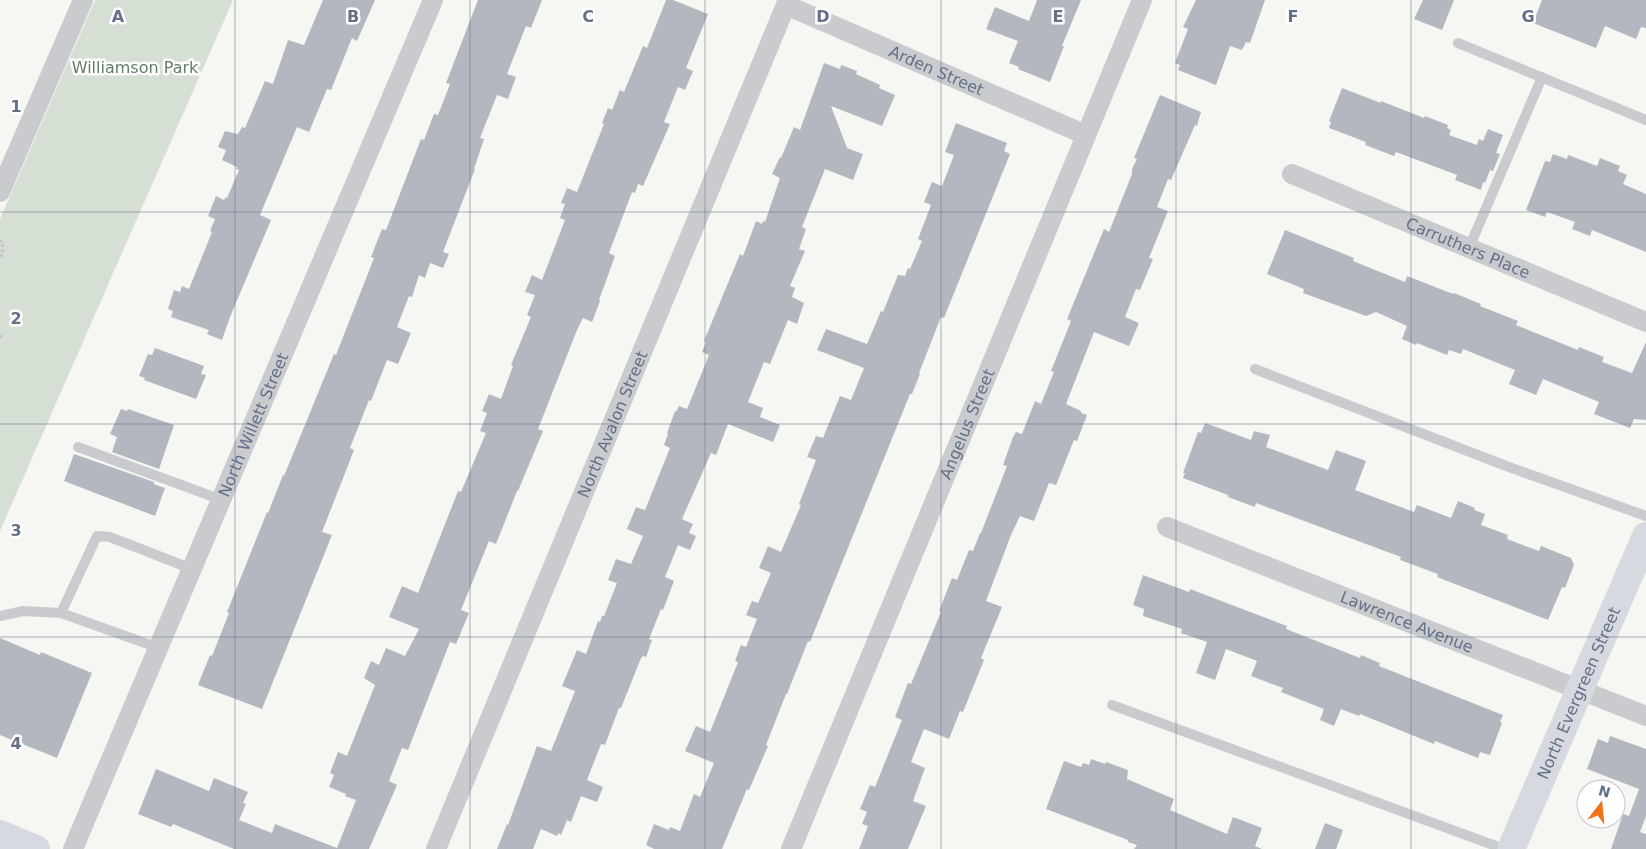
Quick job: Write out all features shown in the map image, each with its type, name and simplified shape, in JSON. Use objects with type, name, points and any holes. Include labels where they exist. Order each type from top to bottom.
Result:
[{"type":"street","points":[[0,192],[83,0]]},
{"type":"street","name":"North Willett Street","points":[[73,849],[434,0]]},
{"type":"street","name":"Angelus Street","points":[[791,849],[1142,0]]},
{"type":"street","name":"Arden Street","points":[[787,3],[1086,135]]},
{"type":"street","name":"North Avalon Street","points":[[436,849],[787,3]]},
{"type":"street","name":"Carruthers Place","points":[[1292,174],[1646,322]]},
{"type":"street","name":"Lawrence Avenue","points":[[1167,527],[1646,716]]},
{"type":"street","name":"North Evergreen Street","points":[[1510,849],[1646,536]]},
{"type":"street","points":[[0,834],[36,849]]},
{"type":"lane","points":[[1458,43],[1646,120]]},
{"type":"lane","points":[[1469,248],[1542,77]]},
{"type":"lane","points":[[1255,369],[1646,516]]},
{"type":"lane","points":[[78,447],[222,500]]},
{"type":"lane","points":[[61,613],[97,536],[110,538],[192,569]]},
{"type":"lane","points":[[0,616],[23,611],[61,613],[159,648]]},
{"type":"lane","points":[[1112,705],[1504,849]]},
{"type":"path","points":[[0,240],[2,243],[0,259]]},
{"type":"green space","name":"Williamson Park","points":[[95,0],[233,0],[0,531],[0,219]]},
{"type":"building","points":[[323,0],[375,0],[357,41],[352,38],[331,90],[327,89],[309,132],[297,127],[260,215],[271,220],[222,340],[207,334],[209,330],[171,317],[173,311],[168,309],[174,290],[180,292],[182,286],[189,289],[212,232],[210,231],[215,219],[208,216],[216,196],[224,200],[227,198],[239,170],[236,169],[237,167],[222,160],[226,150],[218,147],[225,131],[238,134],[242,127],[245,128],[265,81],[273,84],[288,40],[304,45]]},
{"type":"building","points":[[478,0],[542,0],[531,28],[526,26],[507,74],[516,77],[508,99],[497,95],[480,138],[484,139],[475,169],[443,252],[449,254],[443,268],[430,263],[425,278],[419,275],[412,297],[409,296],[397,327],[411,333],[398,364],[387,360],[371,401],[369,400],[350,448],[354,450],[322,532],[332,535],[262,709],[198,685],[210,655],[212,656],[229,613],[227,612],[267,512],[284,476],[334,354],[336,355],[374,258],[371,257],[382,229],[386,230],[421,139],[424,140],[434,114],[438,115],[450,84],[446,83]]},
{"type":"building","points":[[666,0],[673,0],[708,14],[686,68],[693,71],[685,90],[678,87],[664,122],[670,124],[643,186],[638,184],[635,193],[632,192],[609,253],[615,256],[592,322],[583,318],[577,330],[538,429],[543,431],[496,544],[489,541],[461,610],[469,613],[456,644],[450,642],[408,750],[402,748],[389,781],[397,785],[369,849],[234,849],[173,824],[171,827],[138,814],[156,769],[209,791],[214,778],[248,792],[243,803],[246,804],[239,820],[272,833],[275,824],[337,848],[356,800],[329,787],[334,775],[330,773],[338,752],[347,756],[375,685],[364,678],[371,661],[379,665],[386,648],[405,656],[419,629],[389,617],[402,586],[418,593],[458,491],[461,492],[486,433],[480,431],[487,413],[482,411],[489,394],[501,399],[513,366],[511,365],[531,317],[527,315],[535,295],[525,292],[532,275],[542,280],[565,220],[560,218],[565,204],[561,203],[567,188],[577,192],[604,124],[602,123],[608,108],[612,110],[620,90],[624,92],[643,46],[647,48]]},
{"type":"building","points":[[1037,0],[1081,0],[1062,46],[1064,46],[1050,82],[1018,69],[1019,67],[1009,63],[1018,41],[986,29],[995,7],[1029,21]]},
{"type":"building","points":[[1196,0],[1265,0],[1250,43],[1246,42],[1242,50],[1230,46],[1216,85],[1178,70],[1180,65],[1175,63],[1188,29],[1183,27]]},
{"type":"building","points":[[1423,0],[1454,0],[1442,30],[1414,19]]},
{"type":"building","points":[[1542,0],[1646,0],[1646,28],[1641,27],[1636,39],[1605,26],[1596,48],[1533,23]]},
{"type":"building","points":[[824,63],[840,69],[841,65],[857,71],[856,74],[880,85],[879,88],[895,95],[882,126],[831,106],[847,148],[863,154],[853,180],[825,169],[802,227],[806,229],[799,249],[805,251],[790,286],[795,288],[792,297],[804,303],[797,324],[788,320],[770,364],[764,362],[748,402],[763,408],[760,417],[780,425],[773,442],[728,424],[716,455],[711,453],[682,519],[693,524],[689,533],[696,536],[690,550],[678,545],[665,577],[674,581],[649,639],[652,640],[646,657],[643,656],[641,658],[605,745],[601,744],[587,780],[603,787],[597,802],[581,796],[571,822],[567,820],[561,835],[558,833],[557,836],[541,829],[533,849],[497,849],[508,825],[537,746],[551,751],[575,691],[562,686],[577,650],[586,654],[598,621],[600,622],[602,616],[604,616],[617,583],[608,580],[616,559],[631,564],[643,536],[627,529],[636,507],[645,510],[670,448],[664,445],[675,411],[679,406],[687,409],[709,355],[702,352],[706,342],[704,341],[740,254],[743,256],[756,221],[762,224],[763,221],[765,222],[780,178],[772,174],[794,127],[800,130]]},
{"type":"building","points":[[1342,88],[1448,125],[1447,128],[1451,130],[1449,135],[1477,145],[1479,139],[1483,141],[1488,129],[1503,135],[1496,153],[1500,154],[1493,171],[1490,170],[1485,183],[1483,182],[1481,190],[1455,180],[1457,175],[1396,152],[1394,156],[1365,145],[1366,142],[1329,128],[1331,122],[1329,121]]},
{"type":"building","points":[[1160,95],[1201,112],[1197,126],[1195,125],[1171,180],[1168,179],[1157,207],[1168,211],[1149,258],[1153,259],[1140,290],[1136,289],[1125,317],[1139,323],[1129,346],[1094,332],[1066,404],[1087,415],[1077,441],[1074,440],[1056,485],[1049,483],[1034,521],[1020,516],[1011,535],[986,601],[1002,607],[981,658],[984,660],[963,712],[960,711],[949,739],[924,729],[911,762],[925,768],[913,801],[926,806],[908,849],[859,849],[868,826],[862,824],[867,812],[860,809],[870,785],[875,787],[902,720],[895,717],[908,683],[911,684],[941,612],[939,611],[952,578],[957,580],[969,550],[973,551],[981,533],[1007,466],[1003,465],[1013,437],[1016,432],[1022,434],[1035,401],[1041,404],[1054,372],[1051,371],[1071,321],[1067,319],[1104,229],[1109,232],[1132,174],[1132,169],[1137,159],[1134,158]]},
{"type":"building","points":[[956,123],[1007,143],[1004,151],[1010,154],[944,318],[941,317],[912,394],[910,394],[810,642],[808,641],[786,694],[766,745],[768,746],[749,790],[747,789],[722,849],[654,849],[646,845],[654,824],[669,830],[670,827],[680,831],[694,794],[700,797],[714,763],[685,751],[696,726],[710,732],[738,662],[735,661],[741,645],[746,647],[757,619],[746,615],[752,601],[758,603],[771,573],[759,568],[768,546],[781,552],[801,505],[799,504],[816,460],[807,457],[816,436],[823,438],[840,396],[851,400],[864,368],[817,350],[826,329],[867,344],[898,275],[905,276],[908,268],[910,269],[922,241],[918,239],[931,205],[924,202],[932,182],[942,186],[954,155],[945,152]]},
{"type":"building","points":[[1553,154],[1567,159],[1568,155],[1597,166],[1600,158],[1620,166],[1618,171],[1627,175],[1623,184],[1646,194],[1646,252],[1592,230],[1590,236],[1572,229],[1575,222],[1547,212],[1545,217],[1526,210],[1545,161],[1550,162]]},
{"type":"building","points":[[1285,230],[1354,258],[1353,261],[1405,282],[1407,276],[1481,304],[1480,306],[1518,321],[1516,325],[1578,350],[1579,347],[1604,357],[1602,362],[1632,373],[1646,342],[1646,420],[1634,419],[1630,428],[1594,414],[1599,402],[1543,379],[1536,395],[1509,384],[1515,370],[1463,349],[1461,354],[1449,350],[1447,355],[1417,343],[1416,345],[1402,339],[1407,326],[1376,312],[1366,316],[1303,293],[1304,289],[1267,274]]},
{"type":"building","points":[[155,348],[204,366],[201,374],[206,375],[196,399],[144,380],[145,378],[139,376],[148,354],[152,355]]},
{"type":"building","points":[[121,409],[127,411],[128,409],[174,425],[159,469],[112,452],[117,437],[110,434]]},
{"type":"building","points":[[1205,423],[1251,440],[1254,431],[1270,435],[1266,447],[1328,470],[1336,450],[1366,461],[1355,490],[1414,512],[1417,505],[1451,518],[1458,501],[1475,508],[1474,510],[1485,514],[1481,525],[1508,535],[1507,539],[1539,551],[1541,546],[1571,558],[1574,565],[1565,588],[1562,587],[1548,620],[1437,577],[1438,574],[1400,560],[1401,557],[1256,503],[1255,507],[1183,478],[1185,473],[1183,473],[1198,432],[1201,433]]},
{"type":"building","points":[[74,454],[154,482],[154,484],[165,488],[155,516],[64,481]]},
{"type":"building","points":[[1143,575],[1189,592],[1190,589],[1287,626],[1286,629],[1360,658],[1361,655],[1380,663],[1379,666],[1503,715],[1500,722],[1502,723],[1490,755],[1480,752],[1478,758],[1435,741],[1434,744],[1360,714],[1359,716],[1341,709],[1334,726],[1320,720],[1324,709],[1281,692],[1283,688],[1251,676],[1257,661],[1226,649],[1215,680],[1196,673],[1207,642],[1181,633],[1182,629],[1143,616],[1144,609],[1133,605]]},
{"type":"building","points":[[0,638],[40,655],[41,652],[92,673],[57,758],[0,735]]},
{"type":"building","points":[[1610,736],[1646,749],[1646,816],[1640,832],[1646,834],[1646,849],[1611,849],[1618,829],[1626,829],[1626,815],[1629,816],[1639,789],[1626,784],[1626,779],[1613,779],[1587,769],[1598,739],[1608,743]]},
{"type":"building","points":[[1091,759],[1128,770],[1127,779],[1174,799],[1170,810],[1227,834],[1233,817],[1262,828],[1255,846],[1262,849],[1134,849],[1137,845],[1128,842],[1128,840],[1046,809],[1064,761],[1081,767],[1083,763],[1089,765]]},
{"type":"building","points":[[1325,823],[1343,830],[1336,849],[1315,849]]}]
